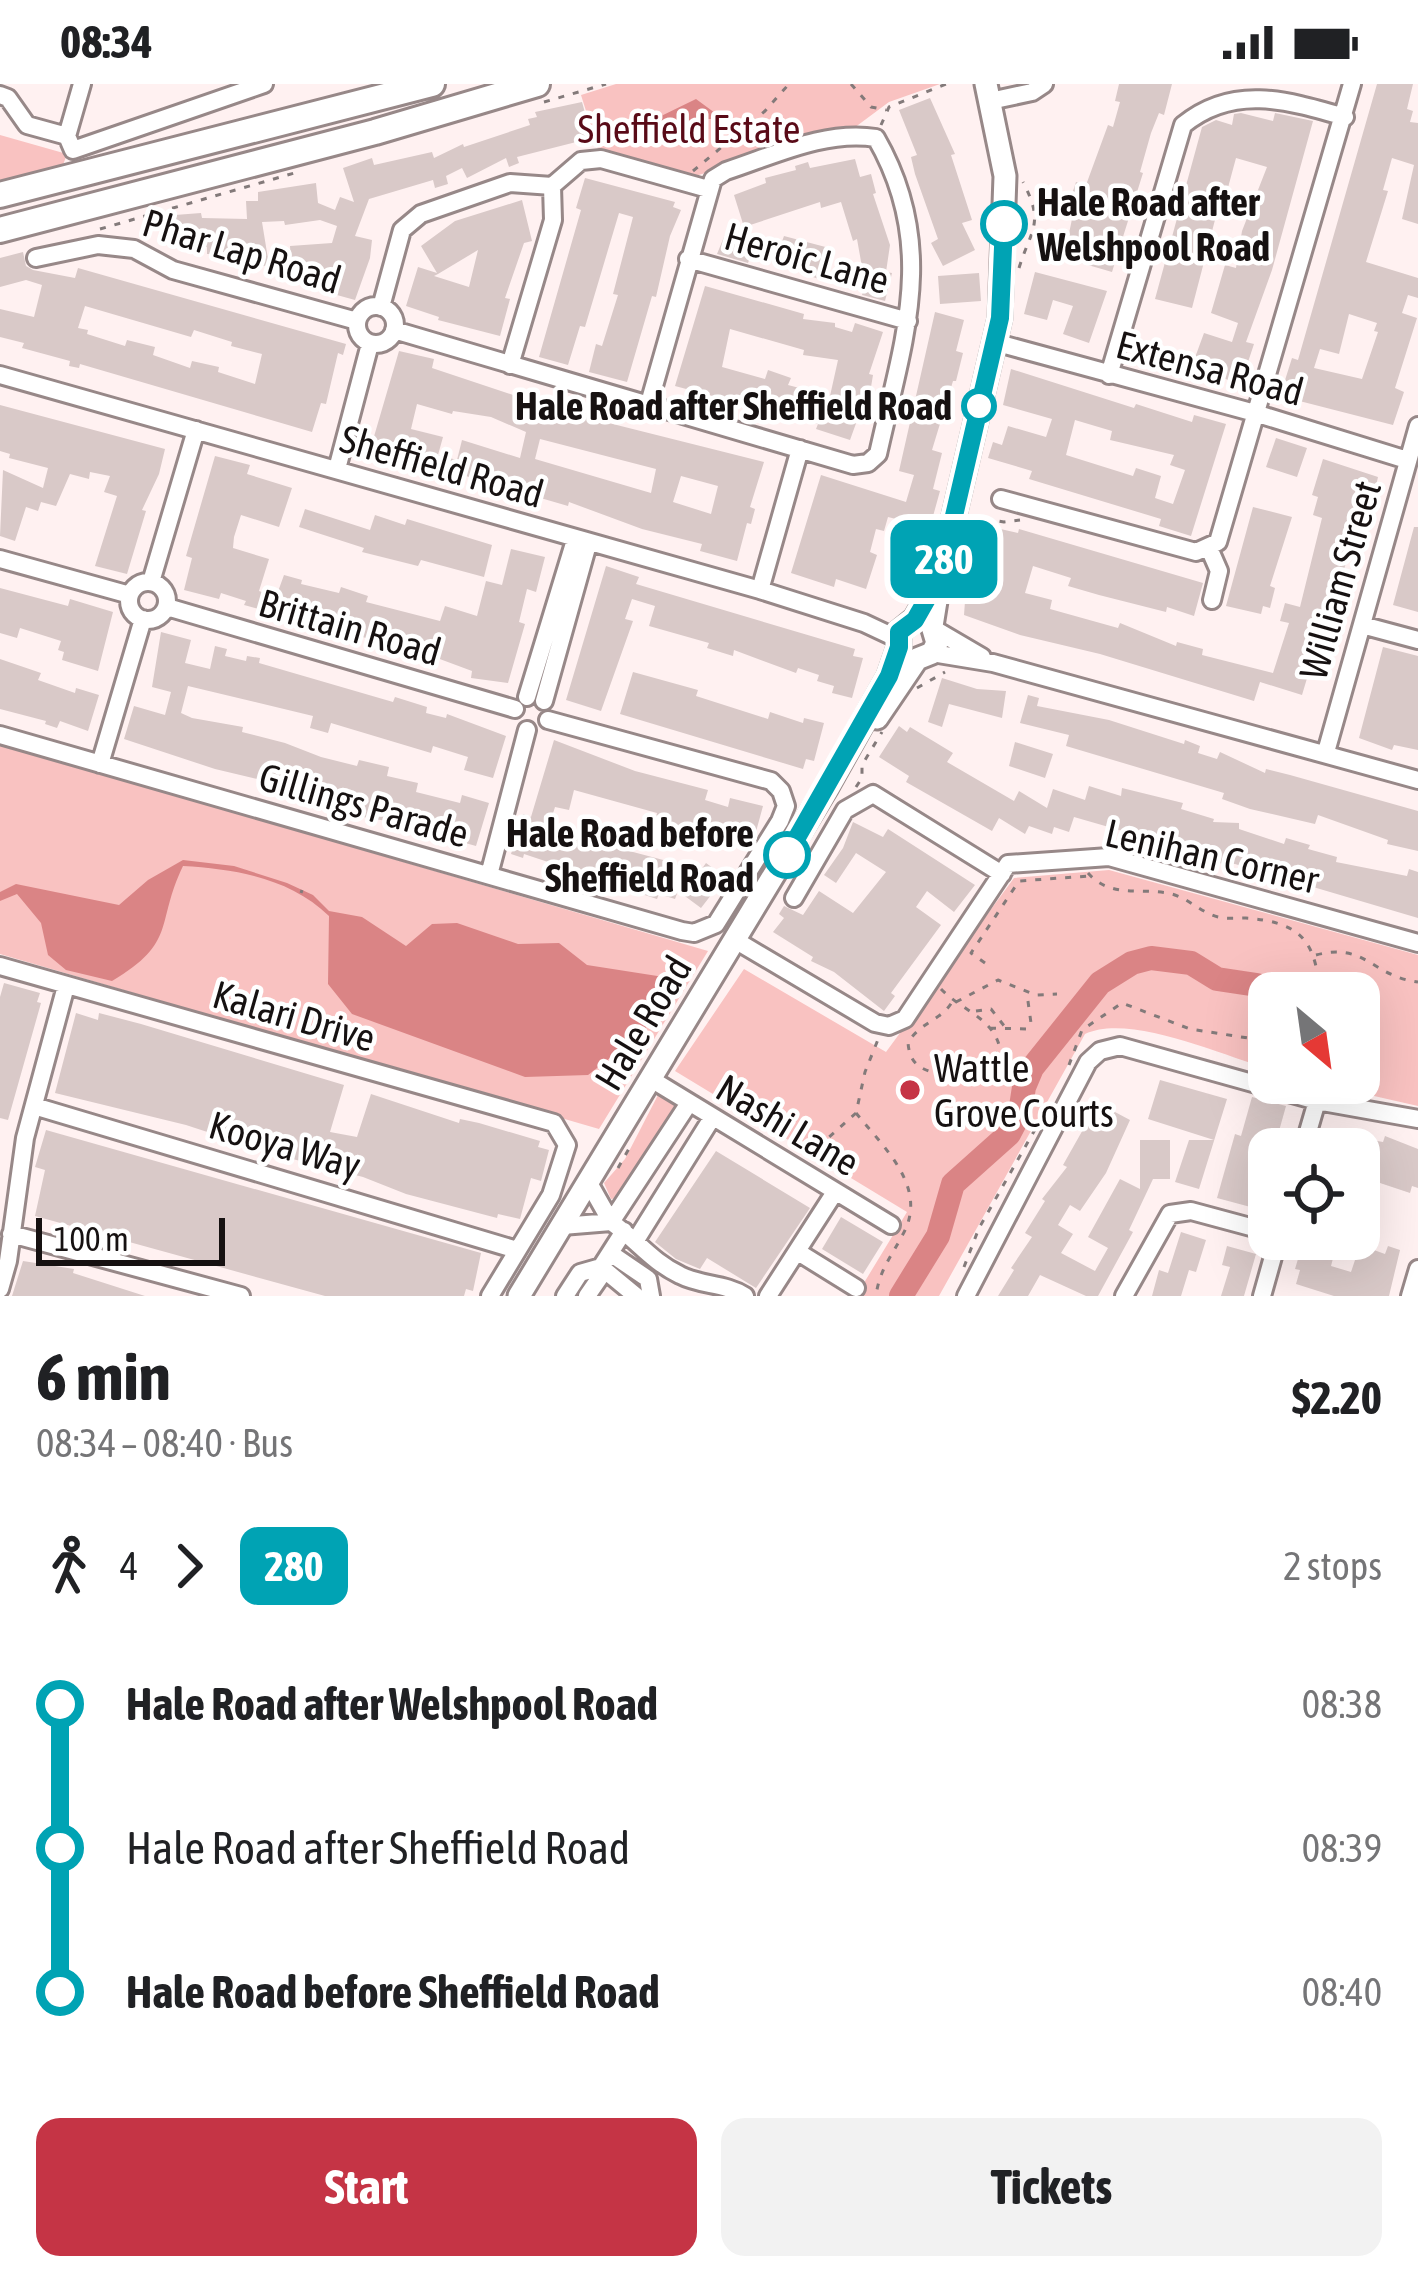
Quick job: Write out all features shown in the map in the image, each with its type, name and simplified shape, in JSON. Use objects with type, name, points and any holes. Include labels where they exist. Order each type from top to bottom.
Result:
[{"type":"highway","points":[[0,195],[432,84]]},
{"type":"highway","points":[[0,230],[375,132],[537,84]]},
{"type":"main road","name":"Hale Road","points":[[519,1296],[917,637],[940,576],[1000,318],[1005,176],[988,92]]},
{"type":"street","points":[[82,84],[67,136],[73,150],[264,84]]},
{"type":"street","points":[[988,92],[1033,92],[1044,84]]},
{"type":"street","points":[[1001,499],[1188,550],[1209,548],[1221,535],[1352,84]]},
{"type":"street","points":[[1109,375],[1183,124],[1213,103],[1248,93],[1345,117]]},
{"type":"street","points":[[0,95],[8,98],[27,125],[67,136]]},
{"type":"street","points":[[394,330],[648,406],[853,465],[868,463],[878,454],[914,296],[910,237],[893,173],[876,138],[829,137],[713,179],[648,406]]},
{"type":"street","points":[[381,307],[402,230],[421,214],[510,183],[552,186],[581,161],[601,159],[709,189]]},
{"type":"street","points":[[510,365],[553,220],[552,186]]},
{"type":"street","name":"Phar Lap Road","points":[[36,258],[98,245],[134,249],[173,270],[357,321]]},
{"type":"street","name":"Heroic Lane","points":[[688,259],[908,321]]},
{"type":"street","points":[[381,307],[391,314],[394,330],[385,342],[370,344],[359,335],[357,321],[366,309],[381,307]]},
{"type":"street","name":"Extensa Road","points":[[994,342],[1407,460]]},
{"type":"street","points":[[337,470],[370,344]]},
{"type":"street","name":"Sheffield Road","points":[[0,375],[760,590],[993,663],[1418,780]]},
{"type":"street","name":"William Street","points":[[1326,752],[1418,425]]},
{"type":"street","points":[[151,582],[196,430]]},
{"type":"street","points":[[760,590],[800,449]]},
{"type":"street","points":[[529,702],[549,710],[548,720],[539,729],[527,730],[517,722],[547,660],[582,542]]},
{"type":"street","points":[[1209,548],[1219,571],[1212,600]]},
{"type":"street","points":[[0,559],[130,595]]},
{"type":"street","points":[[151,582],[165,591],[166,607],[155,619],[142,620],[130,608],[130,595],[136,586],[151,582]]},
{"type":"street","name":"Brittain Road","points":[[166,607],[529,702]]},
{"type":"street","points":[[100,764],[142,620]]},
{"type":"street","points":[[1361,625],[1418,640]]},
{"type":"street","name":"Gillings Parade","points":[[0,735],[694,933],[716,924],[786,806],[781,791],[771,781],[548,720]]},
{"type":"street","points":[[489,875],[527,730]]},
{"type":"street","points":[[735,940],[879,1033],[905,1019],[1002,874],[873,794],[845,809],[794,898]]},
{"type":"street","name":"Lenihan Corner","points":[[1002,874],[1008,864],[1086,867],[1108,857],[1418,943]]},
{"type":"street","name":"Kalari Drive","points":[[0,966],[554,1123],[567,1144],[551,1195],[517,1250]]},
{"type":"street","points":[[0,1289],[25,1138],[66,986]]},
{"type":"street","points":[[966,1296],[1088,1062],[1100,1051],[1120,1046],[1248,1082]]},
{"type":"street","name":"Nashi Lane","points":[[651,1079],[891,1225]]},
{"type":"street","points":[[604,1296],[618,1278],[624,1231],[689,1103]]},
{"type":"street","points":[[1334,1104],[1418,1119]]},
{"type":"street","name":"Kooya Way","points":[[34,1106],[517,1250]]},
{"type":"street","points":[[624,1231],[712,1118]]},
{"type":"street","points":[[589,1183],[641,1251],[683,1277],[739,1292]]},
{"type":"street","points":[[768,1296],[835,1192]]},
{"type":"street","points":[[1124,1296],[1170,1214],[1191,1211],[1248,1226]]},
{"type":"street","points":[[562,1226],[624,1231]]},
{"type":"street","points":[[11,1234],[176,1287],[241,1296]]},
{"type":"street","points":[[490,1296],[517,1250]]},
{"type":"street","points":[[798,1252],[856,1288]]},
{"type":"street","points":[[1262,1296],[1272,1260]]},
{"type":"street","points":[[1410,1296],[1418,1269]]},
{"type":"street","points":[[708,1272],[739,1292]]},
{"type":"street","points":[[565,1296],[580,1273],[648,1279],[651,1296]]},
{"type":"street","points":[[587,1296],[618,1278]]},
{"type":"path","points":[[686,182],[695,167],[765,111],[789,84]]},
{"type":"path","points":[[851,84],[871,106],[888,110],[946,84]]},
{"type":"path","points":[[876,138],[888,110]]},
{"type":"path","points":[[968,515],[1004,522],[1027,519]]},
{"type":"path","points":[[985,963],[971,953],[1019,881],[1086,867],[1110,889],[1166,893],[1219,918],[1277,922],[1293,930],[1316,955],[1318,972]]},
{"type":"path","points":[[978,926],[989,923]]},
{"type":"path","points":[[1316,955],[1351,951],[1385,974],[1418,982]]},
{"type":"path","points":[[932,978],[955,1001],[973,1011],[1000,1044],[994,1059],[952,1065],[935,1073],[920,1068],[910,1057],[908,1042],[924,1022],[944,1013],[955,1001],[998,980],[1027,993],[1057,994]]},
{"type":"path","points":[[989,1028],[1019,1030],[1031,1023],[1027,993]]},
{"type":"path","points":[[973,1011],[991,1010],[1006,1028]]},
{"type":"path","points":[[800,1169],[814,1147],[856,1113],[879,1033]]},
{"type":"path","points":[[856,1113],[902,1172],[912,1199],[910,1219],[884,1264],[876,1296]]},
{"type":"green space","name":"Sheffield Estate","points":[[616,84],[940,84],[889,102],[854,128],[692,177],[598,149],[581,95]]},
{"type":"green space","points":[[0,135],[67,154],[63,165],[0,180]]},
{"type":"green space","points":[[0,744],[708,951],[599,1129],[0,954]]},
{"type":"green space","points":[[1109,870],[1418,955],[1418,1106],[1380,1097],[1380,972],[1248,972],[1248,1062],[1150,1032],[1104,1029],[1085,1034],[939,1296],[856,1296],[907,1212],[675,1071],[744,969],[886,1052],[1014,878]]},
{"type":"green space","points":[[658,1095],[676,1104],[618,1198],[611,1199],[604,1183],[625,1159]]},
{"type":"shaded area","points":[[696,99],[715,113],[712,119],[698,119],[666,141],[658,138],[657,118]]},
{"type":"shaded area","points":[[183,860],[234,866],[287,883],[313,895],[329,911],[362,917],[406,946],[432,924],[457,923],[518,944],[559,943],[587,965],[683,980],[641,1034],[588,1075],[525,1077],[352,1014],[328,984],[329,916],[279,884],[183,866],[156,943],[112,981],[66,970],[48,955],[41,923],[17,894],[0,901],[0,892],[16,884],[119,905],[148,880]]},
{"type":"building","points":[[1119,84],[1172,84],[1164,115],[1159,113],[1151,133],[1112,272],[1064,258],[1073,214],[1066,212],[1076,182],[1086,185],[1108,125],[1113,127]]},
{"type":"building","points":[[1377,84],[1413,84],[1407,109],[1413,111],[1410,122],[1418,123],[1418,224],[1402,219],[1414,165],[1392,158],[1383,190],[1388,191],[1366,262],[1418,278],[1418,298],[1408,295],[1402,313],[1417,318],[1395,388],[1404,392],[1393,425],[1280,396],[1292,358],[1298,360]],"holes":[[[1349,314],[1377,323],[1362,379],[1314,368],[1320,349],[1339,354]]]},
{"type":"building","points":[[930,98],[955,154],[951,155],[972,220],[962,223],[975,250],[943,266],[931,243],[938,239],[915,174],[911,157],[917,155],[899,110]]},
{"type":"building","points":[[582,102],[592,138],[517,157],[519,163],[509,167],[506,158],[467,178],[462,168],[446,176],[448,184],[435,188],[433,180],[369,199],[355,236],[372,240],[370,258],[355,300],[326,292],[329,281],[292,283],[290,246],[332,243],[337,226],[320,220],[285,225],[284,221],[262,222],[269,265],[242,270],[240,255],[207,254],[207,247],[177,249],[175,215],[247,219],[246,201],[258,201],[258,192],[316,183],[318,203],[335,210],[340,197],[354,202],[343,168],[372,158],[374,165],[432,152],[434,158],[463,144],[530,125],[528,119],[537,117],[535,112]]},
{"type":"building","points":[[1275,113],[1313,121],[1272,270],[1246,342],[1254,344],[1244,374],[1238,372],[1234,383],[1193,363],[1204,333],[1232,342],[1238,323],[1211,313],[1225,265],[1236,268],[1242,231],[1267,167],[1236,158],[1192,308],[1155,299],[1202,127],[1216,120],[1232,125],[1234,114],[1273,121]]},
{"type":"building","points":[[855,159],[860,177],[871,174],[890,245],[886,272],[892,273],[885,301],[862,295],[868,268],[862,267],[857,239],[853,241],[841,202],[821,208],[820,202],[744,227],[734,195],[808,162],[810,168]]},
{"type":"building","points":[[585,178],[675,202],[673,207],[681,210],[627,382],[589,372],[618,295],[613,294],[633,217],[619,213],[585,327],[580,326],[568,365],[539,357],[581,210],[576,208]]},
{"type":"building","points":[[522,200],[532,241],[524,243],[505,298],[510,299],[500,336],[438,320],[406,306],[418,267],[437,273],[421,246],[455,221]],"holes":[[[478,250],[469,287],[434,276]]]},
{"type":"building","points":[[726,232],[755,244],[748,263],[717,254]]},
{"type":"building","points":[[784,236],[833,249],[827,282],[774,263]]},
{"type":"building","points":[[23,252],[26,266],[33,270],[75,278],[78,268],[346,344],[343,355],[338,353],[326,404],[321,403],[312,432],[80,364],[79,368],[69,366],[70,361],[0,337],[0,309],[34,317],[42,285],[26,280],[0,287],[0,258]],"holes":[[[85,306],[191,337],[194,330],[262,354],[255,384],[218,372],[219,367],[192,361],[190,368],[153,355],[155,347],[127,340],[125,346],[78,328]]]},
{"type":"building","points":[[1035,272],[1107,291],[1089,343],[1063,334],[1073,306],[1053,300],[1047,320],[1024,314]]},
{"type":"building","points":[[979,273],[981,301],[940,304],[938,276]]},
{"type":"building","points":[[705,286],[852,332],[855,323],[883,332],[869,374],[873,375],[868,405],[863,404],[850,440],[816,429],[818,424],[675,386]],"holes":[[[730,329],[804,350],[803,355],[838,360],[830,396],[788,385],[791,378],[768,370],[765,379],[722,367]]]},
{"type":"building","points":[[935,312],[964,320],[956,351],[963,353],[932,450],[942,453],[933,489],[940,491],[930,527],[921,524],[918,532],[906,529],[908,522],[888,517],[884,531],[876,529],[870,552],[877,555],[866,589],[836,579],[834,587],[791,573],[821,475],[906,502],[914,475],[899,471]]},
{"type":"building","points":[[399,351],[434,359],[432,368],[534,402],[764,462],[750,507],[755,509],[751,524],[747,523],[737,561],[700,551],[702,544],[642,529],[569,502],[568,506],[408,459],[406,466],[368,457]],"holes":[[[417,404],[452,414],[491,417],[526,432],[520,458],[462,440],[457,460],[438,455],[443,437],[411,429]],[[540,439],[656,469],[651,493],[535,459]],[[681,476],[718,486],[711,514],[673,502]]]},
{"type":"building","points":[[1011,369],[1134,408],[1136,404],[1192,422],[1194,415],[1226,424],[1191,536],[1159,526],[1161,519],[1029,479],[1032,471],[988,458],[993,442],[1002,445],[1008,426],[1046,437],[1052,419],[1003,405]],"holes":[[[1075,420],[1112,431],[1110,440],[1174,455],[1170,465],[1185,470],[1173,504],[1155,498],[1161,476],[1136,468],[1133,476],[1066,455]]]},
{"type":"building","points":[[0,405],[165,449],[142,510],[146,511],[127,574],[95,566],[117,496],[104,492],[110,476],[90,472],[89,479],[70,474],[56,506],[41,502],[38,511],[26,507],[15,541],[0,536],[3,470],[43,488],[48,468],[0,451]]},
{"type":"building","points":[[1276,438],[1307,448],[1297,477],[1266,467]]},
{"type":"building","points":[[215,456],[250,465],[247,474],[292,488],[279,527],[241,515],[234,537],[233,548],[269,559],[259,591],[276,597],[284,575],[339,593],[341,587],[368,596],[366,602],[440,621],[445,606],[477,616],[486,581],[502,585],[511,549],[545,557],[536,592],[527,589],[519,622],[525,624],[508,683],[471,678],[472,671],[429,655],[244,605],[246,601],[221,593],[219,599],[184,590],[192,558],[186,556]]},
{"type":"building","points":[[1323,459],[1378,477],[1371,508],[1363,506],[1302,695],[1260,682],[1254,701],[964,615],[967,574],[971,575],[983,525],[1018,533],[1019,529],[1203,583],[1194,616],[1068,586],[1071,578],[1033,566],[1025,593],[1052,600],[1050,609],[1118,628],[1120,623],[1176,646],[1177,642],[1203,649],[1202,655],[1273,673],[1289,623],[1280,621],[1285,603],[1300,607],[1322,518],[1313,515],[1318,497],[1312,495]]},
{"type":"building","points":[[1253,507],[1292,517],[1270,586],[1275,588],[1270,608],[1263,606],[1261,614],[1226,606]]},
{"type":"building","points":[[305,509],[370,530],[375,515],[405,525],[407,519],[492,545],[484,577],[421,560],[418,566],[362,552],[364,548],[299,527]]},
{"type":"building","points":[[1414,527],[1418,527],[1418,612],[1393,605]]},
{"type":"building","points":[[606,566],[639,577],[636,584],[855,649],[853,656],[863,658],[852,698],[832,693],[834,686],[817,681],[819,675],[798,668],[796,673],[734,650],[733,656],[707,648],[709,643],[649,626],[655,606],[632,599],[625,619],[633,621],[601,711],[566,700]]},
{"type":"building","points":[[0,588],[68,606],[70,599],[113,612],[98,671],[62,660],[61,641],[20,628],[17,638],[0,633]]},
{"type":"building","points":[[161,632],[191,640],[185,663],[210,669],[215,646],[227,649],[225,656],[246,661],[247,656],[260,658],[259,663],[393,702],[395,697],[427,707],[426,713],[446,718],[447,714],[506,736],[493,778],[464,770],[468,757],[433,746],[431,753],[331,723],[328,733],[310,728],[313,716],[188,686],[181,713],[192,718],[243,727],[242,732],[357,766],[359,760],[389,767],[387,776],[418,783],[416,792],[460,803],[462,795],[489,803],[476,846],[416,826],[363,817],[365,809],[309,797],[124,739],[134,706],[165,715],[171,692],[152,687]]},
{"type":"building","points":[[1383,647],[1418,656],[1418,750],[1394,745],[1392,750],[1359,738]]},
{"type":"building","points":[[0,659],[41,673],[38,680],[75,693],[76,688],[99,695],[88,731],[60,721],[57,728],[0,709]]},
{"type":"building","points":[[633,672],[698,690],[696,696],[768,719],[770,712],[803,723],[804,718],[824,723],[814,761],[806,759],[803,769],[620,714]]},
{"type":"building","points":[[942,678],[977,689],[1006,691],[1002,718],[949,704],[942,727],[928,722]]},
{"type":"building","points":[[1028,695],[1039,698],[1037,706],[1109,720],[1184,744],[1185,740],[1200,746],[1198,753],[1217,759],[1220,752],[1265,773],[1266,769],[1418,811],[1418,851],[1387,844],[1388,840],[1318,815],[1315,824],[1250,809],[1222,799],[1224,793],[1066,746],[1069,735],[1020,723]]},
{"type":"building","points":[[899,726],[907,732],[910,727],[953,753],[947,762],[1014,801],[1019,791],[1047,808],[1053,789],[1085,800],[1089,786],[1121,796],[1122,788],[1183,803],[1181,809],[1213,822],[1239,823],[1239,829],[1284,844],[1286,838],[1310,845],[1308,849],[1337,857],[1336,862],[1407,876],[1409,869],[1418,872],[1418,918],[1235,864],[1213,863],[1213,857],[1074,817],[1069,832],[1054,827],[1052,834],[1029,826],[1025,834],[999,818],[992,831],[906,782],[909,776],[879,757]]},
{"type":"building","points":[[554,740],[635,771],[708,790],[705,800],[728,807],[730,798],[763,806],[754,839],[715,830],[713,837],[655,821],[657,813],[574,790],[569,810],[555,807],[548,829],[588,842],[590,835],[620,843],[618,848],[701,870],[706,863],[725,877],[701,908],[678,891],[675,899],[659,894],[657,899],[615,882],[511,854],[523,814],[531,817]]},
{"type":"building","points":[[1015,742],[1053,754],[1045,778],[1009,766]]},
{"type":"building","points":[[853,822],[883,837],[888,829],[975,885],[954,912],[927,891],[916,907],[941,925],[891,993],[895,996],[884,1011],[773,932],[784,918],[779,914],[784,906],[803,915],[819,891],[853,913],[886,872],[856,853],[836,883],[824,875],[843,848]]},
{"type":"building","points":[[4,983],[40,993],[37,1002],[41,1003],[8,1120],[0,1118]]},
{"type":"building","points":[[76,1013],[98,1020],[99,1013],[141,1024],[344,1085],[330,1132],[357,1137],[371,1094],[459,1123],[460,1119],[479,1123],[540,1141],[538,1147],[549,1150],[541,1181],[531,1178],[520,1219],[498,1214],[497,1218],[186,1125],[55,1093]]},
{"type":"building","points":[[1160,1080],[1227,1099],[1199,1189],[1175,1182],[1189,1140],[1214,1140],[1148,1119]]},
{"type":"building","points":[[1098,1103],[1130,1120],[1106,1173],[1080,1211],[1070,1205],[1058,1225],[1073,1234],[1061,1253],[1095,1271],[1108,1248],[1088,1237],[1120,1179],[1140,1189],[1140,1140],[1170,1140],[1170,1179],[1153,1179],[1129,1230],[1133,1232],[1098,1296],[1086,1296],[1040,1275],[1028,1296],[998,1296],[1032,1237],[1025,1233],[1042,1199],[1067,1167],[1063,1165]]},
{"type":"building","points":[[1250,1104],[1286,1106],[1280,1128],[1248,1128],[1248,1206],[1217,1198],[1235,1134],[1241,1136]]},
{"type":"building","points":[[46,1130],[481,1253],[473,1291],[466,1289],[464,1296],[325,1296],[35,1216],[45,1170],[35,1167]]},
{"type":"building","points":[[1385,1136],[1418,1149],[1418,1188],[1412,1186],[1410,1193],[1380,1183],[1380,1141]]},
{"type":"building","points":[[716,1151],[810,1208],[756,1288],[707,1258],[700,1269],[676,1259],[655,1242]]},
{"type":"building","points":[[841,1217],[883,1242],[863,1274],[822,1249]]},
{"type":"building","points":[[1181,1232],[1206,1240],[1196,1272],[1189,1270],[1181,1296],[1152,1296],[1159,1270],[1168,1273]]},
{"type":"building","points":[[1227,1246],[1248,1252],[1248,1260],[1254,1260],[1244,1296],[1221,1296],[1230,1267],[1222,1265]]},
{"type":"building","points":[[1388,1246],[1400,1250],[1389,1296],[1334,1296],[1296,1284],[1300,1270],[1295,1269],[1298,1260],[1333,1260],[1331,1266],[1351,1272],[1355,1260],[1380,1260],[1380,1252],[1385,1254]]},
{"type":"building","points":[[23,1261],[74,1269],[73,1273],[145,1296],[12,1296]]},
{"type":"waterway","points":[[901,1296],[938,1236],[953,1184],[1009,1134],[1032,1068],[1100,983],[1132,963],[1151,958],[1191,963],[1217,979],[1248,984]]},
{"type":"bus line","name":"280","points":[[787,855],[889,676],[899,632],[915,620],[940,576],[1000,318],[1004,224]]},
{"type":"place","name":"Hale Road after Welshpool Road","points":[[1004,224]]},
{"type":"place","name":"Hale Road after Sheffield Road","points":[[979,406]]},
{"type":"place","name":"Hale Road before Sheffield Road","points":[[787,855]]},
{"type":"place","name":"Wattle Grove Courts","points":[[910,1090]]}]
